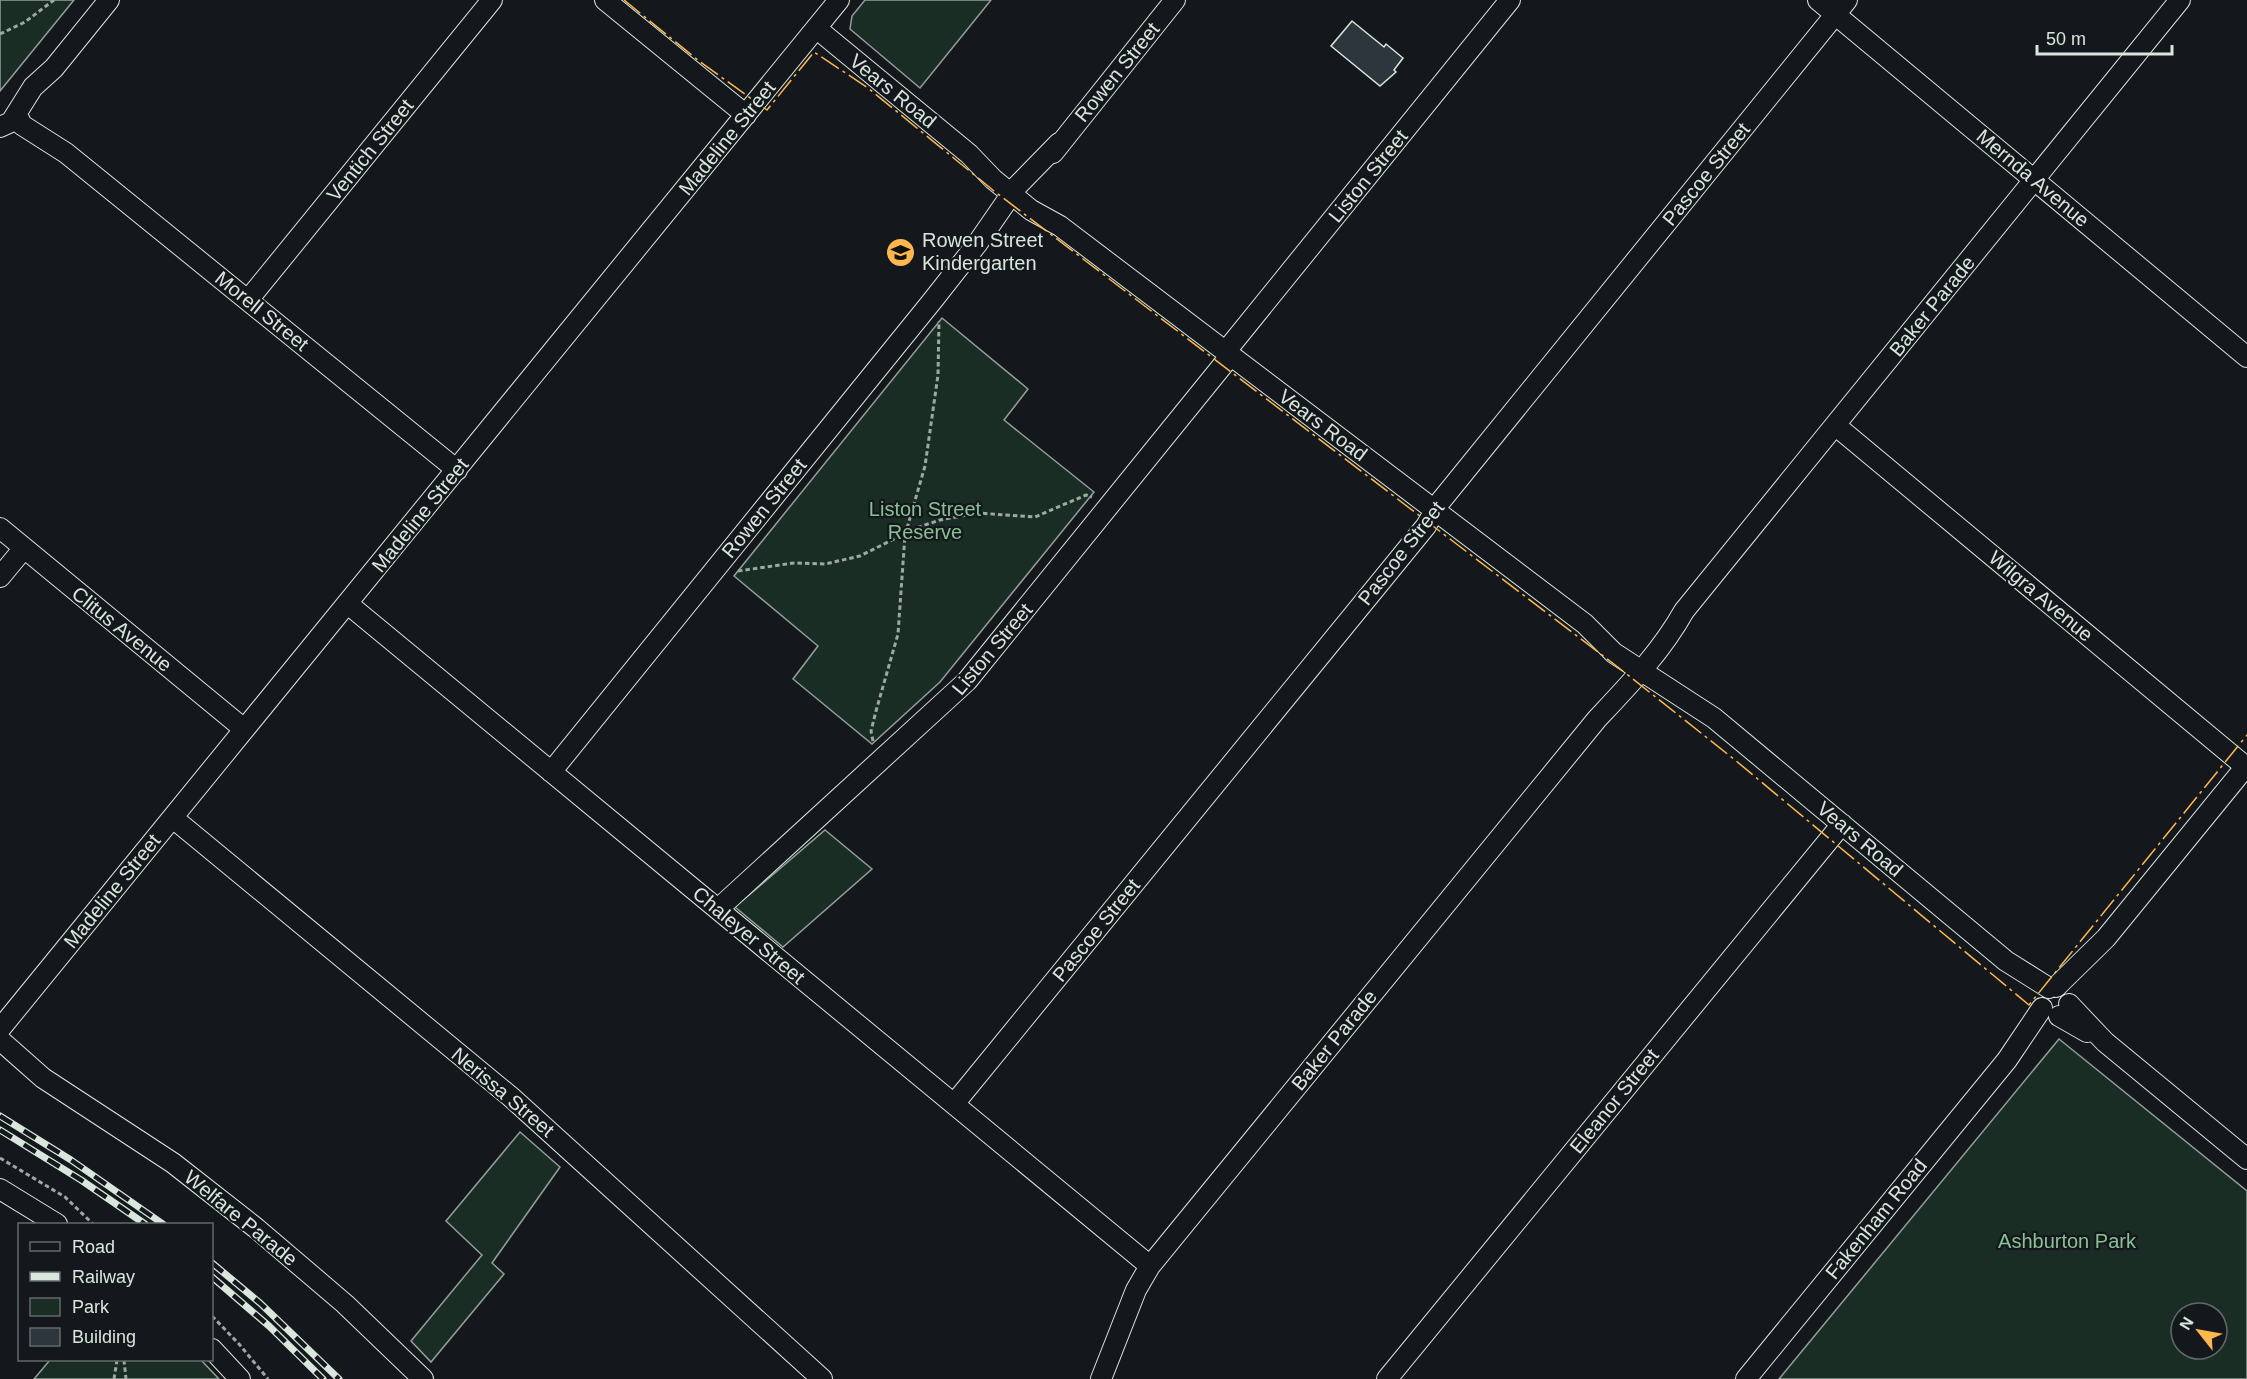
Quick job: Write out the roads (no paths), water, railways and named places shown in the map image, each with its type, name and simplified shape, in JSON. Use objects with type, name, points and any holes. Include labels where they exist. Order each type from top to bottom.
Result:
[{"type":"street","points":[[0,142],[22,119],[54,68],[109,0]]},
{"type":"street","name":"Ventich Street","points":[[248,300],[492,0]]},
{"type":"street","points":[[605,0],[746,115]]},
{"type":"street","name":"Madeline Street","points":[[0,1029],[839,0]]},
{"type":"street","name":"Rowen Street","points":[[551,772],[1175,0]]},
{"type":"street","name":"Liston Street","points":[[718,909],[959,690],[1510,0]]},
{"type":"street","name":"Mernda Avenue","points":[[1818,0],[1841,7],[2035,179],[2247,357]]},
{"type":"street","name":"Baker Parade","points":[[1101,1379],[1136,1290],[1150,1266],[1597,719],[1642,663],[1661,631],[1684,611],[2180,0]]},
{"type":"street","name":"Pascoe Street","points":[[954,1104],[1436,511],[1841,7]]},
{"type":"street","name":"Vears Road","points":[[816,28],[1060,226],[1585,624],[1601,642],[1642,663],[1714,718],[2247,1159]]},
{"type":"street","points":[[0,127],[22,119]]},
{"type":"street","name":"Morell Street","points":[[22,119],[49,133],[66,153],[457,470]]},
{"type":"street","name":"Wilgra Avenue","points":[[1835,425],[2247,766]]},
{"type":"street","name":"Clitus Avenue","points":[[0,528],[244,729]]},
{"type":"street","points":[[0,577],[24,548]]},
{"type":"street","name":"Chaleyer Street","points":[[348,604],[1150,1266]]},
{"type":"street","name":"Fakenham Road","points":[[1746,1379],[2247,766]]},
{"type":"street","name":"Nerissa Street","points":[[173,818],[519,1104],[822,1379]]},
{"type":"street","name":"Eleanor Street","points":[[1387,1379],[1842,824]]},
{"type":"street","name":"Welfare Parade","points":[[0,1040],[44,1078],[173,1163],[256,1228],[345,1304],[423,1379]]},
{"type":"street","name":"Welfare Parade","points":[[0,1058],[11,1066],[44,1078]]},
{"type":"street","points":[[0,1189],[55,1223]]},
{"type":"street","points":[[213,1350],[240,1379]]},
{"type":"railway","points":[[0,1116],[71,1160],[162,1223]]},
{"type":"railway","points":[[0,1130],[81,1180],[144,1223]]},
{"type":"railway","points":[[213,1264],[260,1303],[339,1379]]},
{"type":"railway","points":[[213,1278],[269,1326],[323,1379]]},
{"type":"place","name":"Rowen Street Kindergarten","points":[[901,252]]},
{"type":"park label","name":"Liston Street Reserve","points":[[925,520]]},
{"type":"park label","name":"Ashburton Park","points":[[2067,1241]]}]
